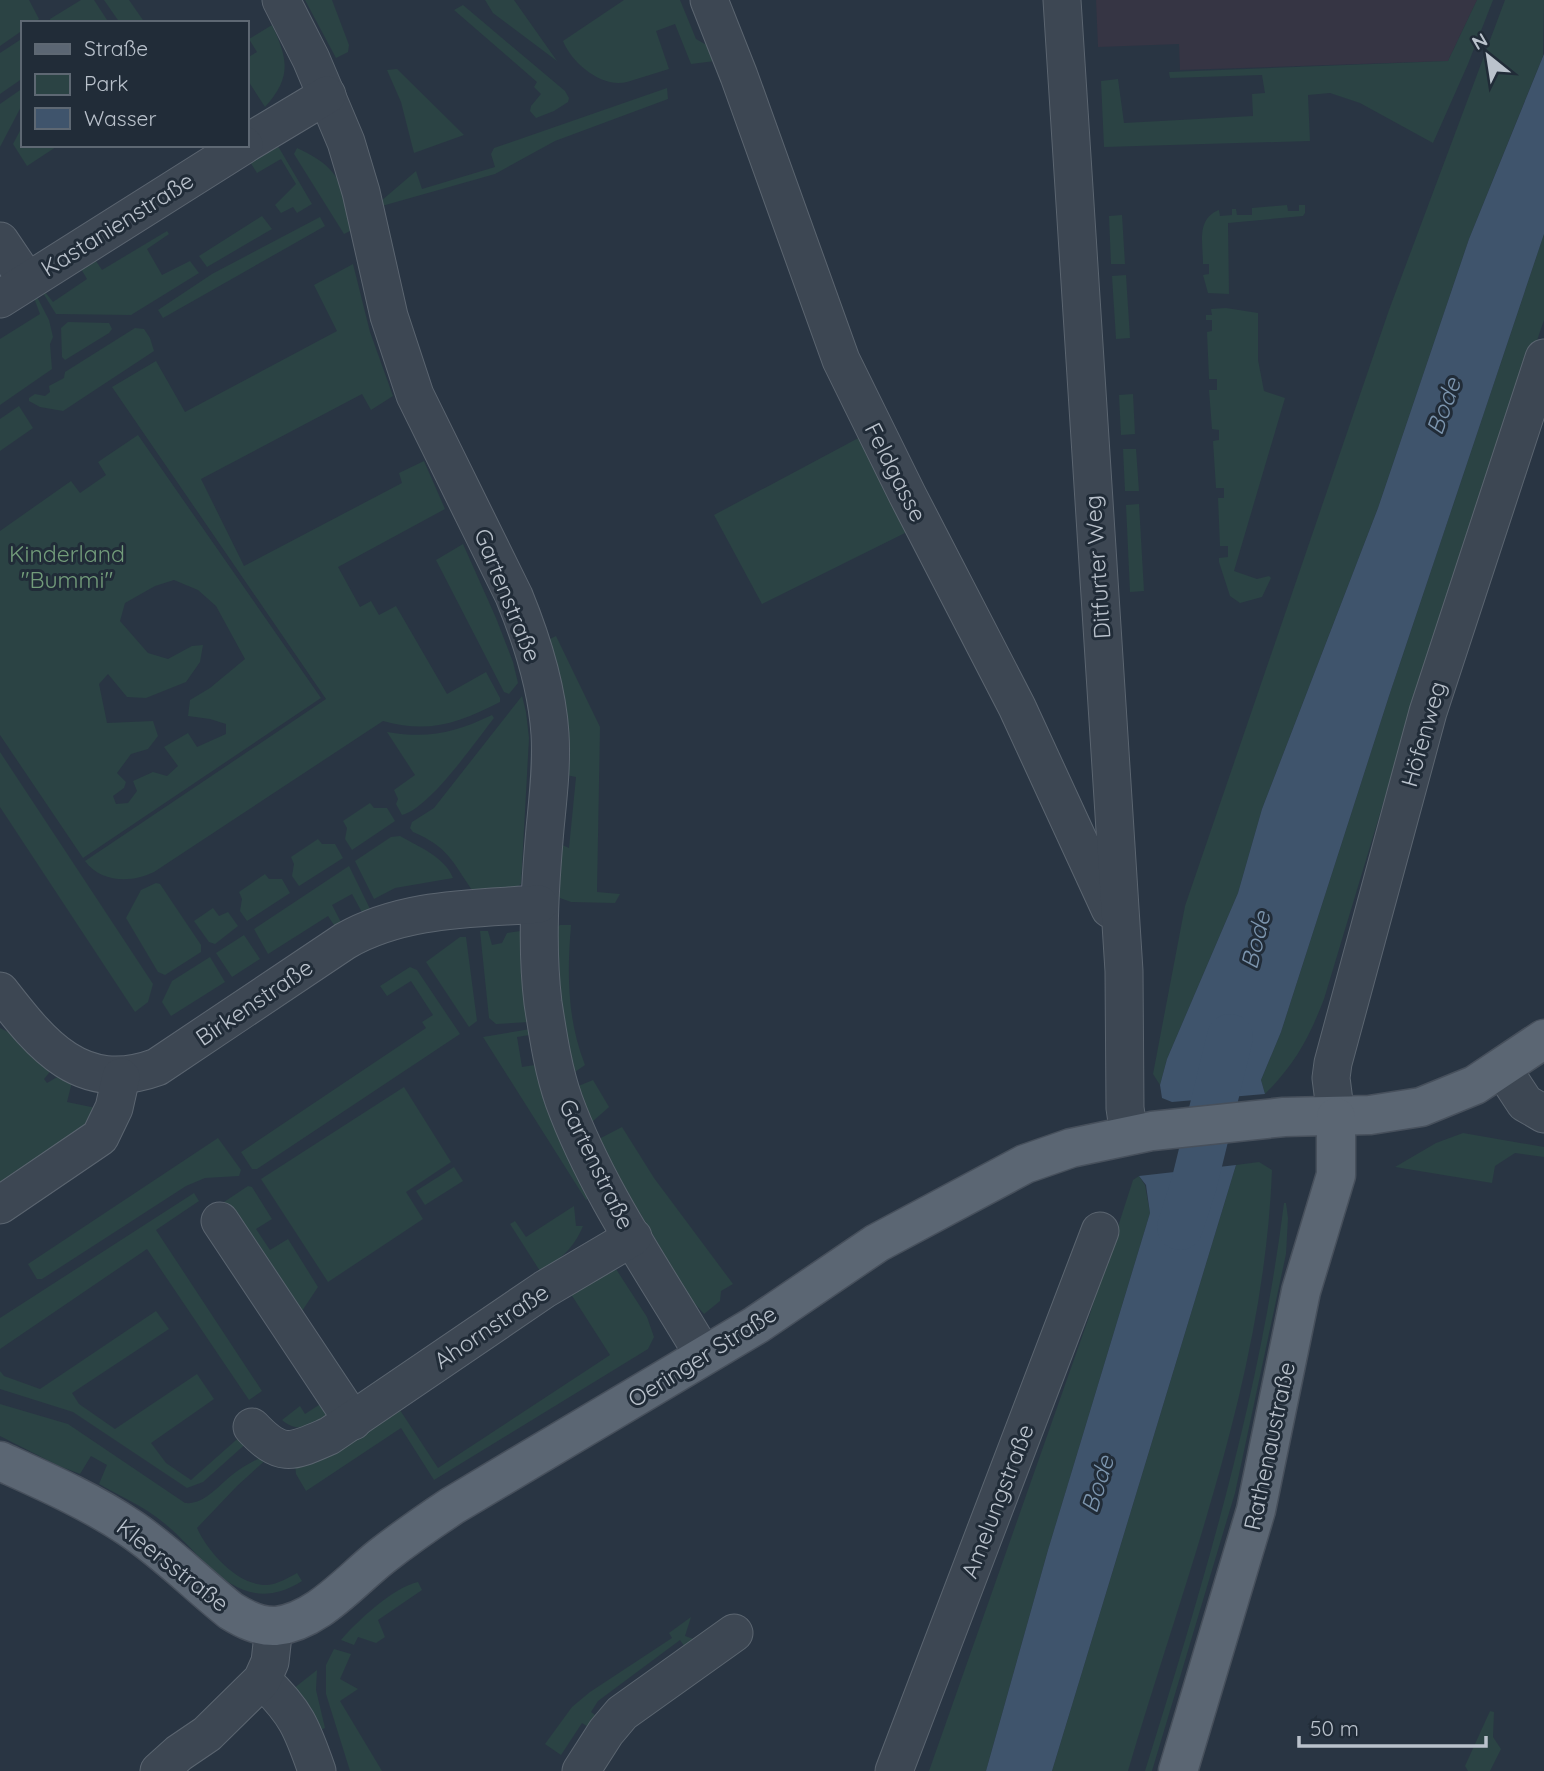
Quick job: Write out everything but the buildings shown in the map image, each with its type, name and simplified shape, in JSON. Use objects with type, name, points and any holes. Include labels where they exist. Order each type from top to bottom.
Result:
[{"type":"main road","name":"Oeringer Straße","points":[[274,1626],[296,1620],[317,1609],[411,1533],[452,1506],[757,1325],[877,1243],[1005,1174],[1057,1152],[1141,1133],[1262,1119],[1370,1115],[1428,1105],[1475,1085],[1544,1039]]},
{"type":"main road","name":"Rathenaustraße","points":[[1178,1771],[1259,1497],[1301,1292],[1336,1175],[1336,1116]]},
{"type":"main road","name":"Kleersstraße","points":[[0,1461],[130,1528],[164,1553],[231,1611],[252,1622],[274,1626]]},
{"type":"street","name":"Gartenstraße","points":[[281,0],[327,95],[354,167],[389,316],[408,377],[514,596],[533,646],[551,735],[540,904],[543,1001],[554,1066],[563,1099],[593,1165],[704,1356]]},
{"type":"street","name":"Feldgasse","points":[[709,0],[846,372],[1017,707],[1120,929]]},
{"type":"street","name":"Ditfurter Weg","points":[[1062,0],[1120,929],[1125,1017],[1125,1108],[1141,1133]]},
{"type":"street","name":"Kastanienstraße","points":[[248,142],[327,95]]},
{"type":"street","name":"Kastanienstraße","points":[[0,241],[13,290],[240,147]]},
{"type":"street","name":"Höfenweg","points":[[1336,1116],[1331,1078],[1333,1063],[1425,725],[1544,358]]},
{"type":"street","name":"Birkenstraße","points":[[0,991],[30,1029],[66,1061],[91,1072],[121,1077],[156,1067],[365,930],[423,913],[540,904]]},
{"type":"street","points":[[1502,1068],[1525,1103],[1544,1114]]},
{"type":"street","points":[[0,1205],[100,1137],[114,1108],[121,1077]]},
{"type":"street","points":[[220,1221],[353,1421]]},
{"type":"street","name":"Amelungstraße","points":[[894,1771],[1100,1231]]},
{"type":"street","name":"Ahornstraße","points":[[252,1427],[274,1446],[284,1450],[297,1450],[329,1436],[545,1289],[633,1237]]},
{"type":"street","points":[[159,1771],[206,1734],[262,1680],[271,1656],[274,1626]]},
{"type":"street","points":[[582,1771],[606,1732],[628,1707],[734,1633]]},
{"type":"street","points":[[262,1680],[280,1697],[302,1728],[317,1771]]},
{"type":"shaded area","points":[[1096,0],[1477,0],[1448,61],[1180,70],[1179,44],[1098,47]]},
{"type":"green space","points":[[0,0],[29,0],[39,19],[21,21],[21,31],[0,46]]},
{"type":"green space","points":[[81,0],[94,0],[108,21],[50,21]]},
{"type":"green space","points":[[104,0],[129,0],[144,21],[119,21]]},
{"type":"green space","points":[[305,0],[332,0],[349,45],[348,52],[336,58]]},
{"type":"green space","points":[[485,0],[514,0],[557,61],[493,13]]},
{"type":"green space","points":[[624,0],[680,0],[696,39],[719,52],[723,60],[691,64],[675,24],[656,31],[669,69],[617,83],[589,72],[573,58],[563,41]]},
{"type":"green space","points":[[1477,0],[1493,0],[1433,143],[1360,103],[1330,93],[1308,95],[1310,141],[1104,147],[1101,81],[1118,79],[1124,123],[1253,116],[1252,94],[1265,93],[1262,75],[1170,78],[1169,72],[1448,61]]},
{"type":"green space","points":[[1505,0],[1544,0],[1543,56],[1469,239],[1378,508],[1262,809],[1238,893],[1167,1059],[1160,1085],[1153,1074],[1185,906],[1389,310]]},
{"type":"green space","points":[[463,5],[565,91],[568,102],[536,118],[530,111],[541,94],[534,87],[537,82],[454,10]]},
{"type":"green space","points":[[272,25],[284,58],[285,68],[280,86],[265,107],[248,81],[248,57],[257,52],[249,39]]},
{"type":"green space","points":[[21,39],[21,79],[0,94],[0,53]]},
{"type":"green space","points":[[397,69],[464,135],[414,153],[401,102],[387,70]]},
{"type":"green space","points":[[667,88],[668,99],[555,141],[495,174],[382,206],[381,201],[416,171],[422,189],[495,167],[491,154],[494,148]]},
{"type":"green space","points":[[21,89],[21,107],[0,147],[0,104]]},
{"type":"green space","points":[[21,129],[21,147],[56,147],[27,166],[13,144]]},
{"type":"green space","points":[[275,141],[312,204],[297,213],[293,207],[281,213],[275,205],[296,184],[281,159],[257,173],[247,157]]},
{"type":"green space","points":[[297,148],[312,155],[332,171],[343,190],[352,230],[344,234],[294,154]]},
{"type":"green space","points":[[1287,205],[1288,211],[1299,211],[1299,205],[1305,205],[1305,213],[1303,216],[1228,223],[1229,294],[1208,293],[1203,275],[1209,274],[1209,264],[1203,264],[1202,240],[1207,219],[1219,210],[1220,216],[1232,215],[1232,209],[1236,209],[1237,215],[1252,215],[1252,208]]},
{"type":"green space","points":[[1122,215],[1125,264],[1111,264],[1109,216]]},
{"type":"green space","points":[[262,216],[272,229],[207,267],[199,256]]},
{"type":"green space","points":[[320,217],[325,226],[163,318],[158,310],[212,274]]},
{"type":"green space","points":[[167,231],[169,234],[147,249],[162,275],[190,261],[199,273],[131,315],[56,314],[43,293],[53,302],[87,279],[78,264],[92,255],[102,270]]},
{"type":"green space","points":[[1544,234],[1544,320],[1414,701],[1324,999],[1300,1050],[1265,1094],[1261,1080],[1281,1032],[1389,696]]},
{"type":"green space","points":[[353,264],[370,332],[393,396],[371,410],[362,394],[201,479],[244,566],[402,483],[399,473],[424,461],[445,509],[338,567],[360,607],[371,601],[379,615],[396,606],[447,694],[486,672],[500,702],[471,716],[443,724],[415,726],[383,721],[154,872],[127,879],[99,874],[85,861],[326,699],[112,387],[156,361],[185,412],[337,331],[314,285]]},
{"type":"green space","points":[[1126,275],[1130,338],[1116,339],[1112,276]]},
{"type":"green space","points":[[37,297],[49,320],[53,337],[50,344],[52,369],[0,405],[0,339],[40,314],[34,298]]},
{"type":"green space","points":[[1226,308],[1258,313],[1258,360],[1264,391],[1285,398],[1234,571],[1257,579],[1269,576],[1271,578],[1262,597],[1240,603],[1230,596],[1219,562],[1219,558],[1228,557],[1228,546],[1220,546],[1218,498],[1224,498],[1224,488],[1216,488],[1213,441],[1219,440],[1219,430],[1212,429],[1209,390],[1217,390],[1217,379],[1209,379],[1207,332],[1212,331],[1212,320],[1206,320],[1206,315],[1212,315],[1211,309]]},
{"type":"green space","points":[[68,322],[109,323],[112,329],[65,360],[62,357],[61,328]]},
{"type":"green space","points":[[135,328],[144,329],[154,351],[63,411],[40,407],[29,401],[35,394],[45,396],[50,392],[49,386],[64,378],[65,372]]},
{"type":"green space","points":[[1133,394],[1135,434],[1121,435],[1119,395]]},
{"type":"green space","points":[[19,406],[33,428],[0,451],[0,419]]},
{"type":"green space","name":"Kinderland \"Bummi\"","points":[[138,435],[321,698],[83,858],[0,735],[0,531],[71,481],[80,493],[106,475],[98,462]],"holes":[[[174,580],[198,590],[216,606],[245,659],[210,688],[190,700],[188,716],[226,724],[226,734],[197,747],[188,733],[164,747],[178,766],[167,776],[153,772],[133,781],[137,791],[128,803],[116,804],[113,796],[124,788],[126,782],[117,773],[131,754],[148,749],[158,736],[153,721],[107,723],[99,684],[108,674],[127,697],[146,698],[186,682],[200,662],[203,645],[192,646],[168,659],[148,653],[120,621],[125,603],[155,586]]]},
{"type":"green space","points":[[864,435],[913,529],[762,604],[714,515]]},
{"type":"green space","points":[[1123,449],[1136,449],[1139,491],[1125,491]]},
{"type":"green space","points":[[1139,504],[1144,591],[1130,592],[1126,505]]},
{"type":"green space","points":[[463,544],[513,662],[518,683],[509,694],[504,692],[436,560]]},
{"type":"green space","points":[[556,636],[600,727],[597,892],[620,894],[615,903],[571,902],[560,898],[555,890],[558,843],[569,848],[576,777],[561,774],[548,640]]},
{"type":"green space","points":[[522,696],[529,738],[521,884],[515,888],[472,890],[442,849],[410,828],[412,822],[434,808]]},
{"type":"green space","points":[[492,715],[494,718],[438,788],[413,810],[402,815],[396,804],[398,799],[394,790],[415,775],[387,732],[416,735],[441,733]]},
{"type":"green space","points":[[0,752],[153,984],[148,1002],[135,1012],[0,807]]},
{"type":"green space","points":[[370,803],[374,808],[387,808],[395,821],[352,850],[345,839],[347,828],[343,821]]},
{"type":"green space","points":[[400,836],[438,858],[453,878],[395,888],[374,899],[355,861],[391,837]]},
{"type":"green space","points":[[318,839],[322,844],[335,844],[343,858],[299,886],[292,876],[294,864],[291,857]]},
{"type":"green space","points":[[349,866],[371,911],[364,916],[352,894],[332,905],[344,928],[338,931],[328,916],[268,954],[254,929]]},
{"type":"green space","points":[[265,874],[269,879],[282,879],[290,893],[247,921],[240,911],[242,899],[239,892]]},
{"type":"green space","points":[[156,883],[160,884],[201,945],[201,952],[165,975],[158,972],[126,918],[141,890]]},
{"type":"green space","points":[[213,908],[219,916],[228,912],[238,926],[215,944],[209,942],[194,921]]},
{"type":"green space","points":[[560,925],[571,925],[570,996],[575,1031],[585,1065],[569,1076],[552,931]]},
{"type":"green space","points":[[480,931],[488,931],[492,945],[502,943],[507,933],[521,931],[529,1022],[496,1024],[489,1018]]},
{"type":"green space","points":[[244,935],[260,959],[232,977],[216,953]]},
{"type":"green space","points":[[460,937],[466,937],[477,1021],[469,1027],[426,962]]},
{"type":"green space","points":[[210,957],[225,982],[171,1016],[162,1002],[172,981]]},
{"type":"green space","points":[[410,967],[417,970],[460,1034],[257,1169],[252,1169],[241,1152],[426,1028],[422,1022],[433,1015],[411,981],[387,996],[380,986]]},
{"type":"green space","points":[[0,1028],[16,1036],[53,1068],[44,1079],[47,1083],[59,1076],[72,1082],[67,1102],[96,1108],[89,1131],[0,1190]]},
{"type":"green space","points":[[536,1028],[536,1034],[517,1037],[522,1067],[541,1064],[589,1198],[586,1200],[483,1037]]},
{"type":"green space","points":[[593,1080],[609,1107],[592,1122],[576,1087]]},
{"type":"green space","points":[[404,1087],[451,1162],[406,1192],[423,1219],[328,1282],[261,1179]]},
{"type":"green space","points":[[622,1127],[654,1178],[733,1284],[721,1291],[720,1301],[704,1314],[690,1298],[597,1140]]},
{"type":"green space","points":[[1463,1133],[1544,1147],[1544,1157],[1515,1153],[1495,1166],[1492,1183],[1395,1167],[1436,1143]]},
{"type":"green space","points":[[218,1138],[241,1170],[239,1176],[205,1178],[186,1186],[42,1279],[37,1279],[28,1264]]},
{"type":"green space","points":[[1259,1162],[1272,1170],[1266,1247],[1254,1324],[1238,1399],[1197,1549],[1128,1771],[1052,1771],[1236,1165]]},
{"type":"green space","points":[[454,1167],[463,1181],[425,1205],[416,1191]]},
{"type":"green space","points":[[1139,1176],[1145,1185],[1150,1213],[1048,1550],[986,1771],[929,1771],[1090,1314],[1133,1180]]},
{"type":"green space","points":[[248,1186],[252,1187],[272,1219],[256,1229],[270,1250],[288,1239],[318,1287],[296,1320],[221,1204]]},
{"type":"green space","points":[[194,1193],[199,1201],[156,1230],[262,1391],[249,1400],[147,1249],[0,1349],[0,1318]]},
{"type":"green space","points":[[1284,1203],[1288,1218],[1286,1254],[1235,1493],[1152,1771],[1145,1771],[1188,1631],[1245,1418],[1274,1275]]},
{"type":"green space","points":[[574,1206],[576,1226],[583,1226],[579,1234],[566,1253],[540,1271],[510,1224],[515,1221],[526,1237]]},
{"type":"green space","points":[[616,1269],[647,1317],[654,1337],[648,1349],[434,1480],[401,1428],[306,1491],[296,1474],[295,1464],[396,1404],[438,1468],[610,1355],[569,1291],[591,1278]]},
{"type":"green space","points":[[156,1311],[169,1329],[72,1393],[79,1404],[115,1429],[197,1374],[214,1399],[151,1443],[166,1463],[191,1480],[244,1433],[250,1440],[203,1482],[187,1488],[73,1412],[0,1389],[0,1371],[4,1376],[40,1389]]},
{"type":"green space","points":[[325,1401],[332,1413],[313,1424],[295,1427],[282,1420],[300,1406],[305,1414]]},
{"type":"green space","points":[[0,1404],[68,1424],[185,1503],[205,1498],[236,1472],[266,1455],[269,1457],[197,1528],[216,1557],[245,1580],[267,1585],[297,1573],[302,1581],[280,1591],[260,1594],[225,1580],[157,1517],[99,1484],[107,1465],[91,1456],[80,1474],[0,1436]]},
{"type":"green space","points":[[418,1582],[422,1590],[378,1620],[385,1637],[376,1643],[358,1637],[354,1645],[341,1640],[387,1598]]},
{"type":"green space","points":[[691,1617],[685,1636],[699,1641],[689,1653],[680,1640],[598,1701],[591,1712],[603,1721],[596,1732],[582,1723],[561,1755],[545,1744],[572,1707],[590,1692],[672,1638],[669,1633]]},
{"type":"green space","points":[[334,1649],[351,1654],[340,1679],[358,1689],[340,1701],[382,1771],[350,1771],[326,1694],[326,1665]]},
{"type":"green space","points":[[317,1670],[316,1690],[325,1728],[316,1732],[293,1689]]},
{"type":"green space","points":[[1490,1711],[1494,1712],[1493,1737],[1501,1749],[1490,1771],[1468,1771],[1465,1766]]},
{"type":"water","points":[[1544,54],[1544,234],[1389,696],[1281,1032],[1261,1080],[1265,1094],[1172,1102],[1162,1098],[1160,1085],[1167,1059],[1238,893],[1262,809],[1378,508],[1469,239]]},
{"type":"water","points":[[1236,1165],[1052,1771],[986,1771],[1048,1550],[1150,1213],[1146,1185],[1139,1176]]},
{"type":"waterway","name":"Bode","points":[[1180,1227],[1194,1184],[1230,1037]]}]
